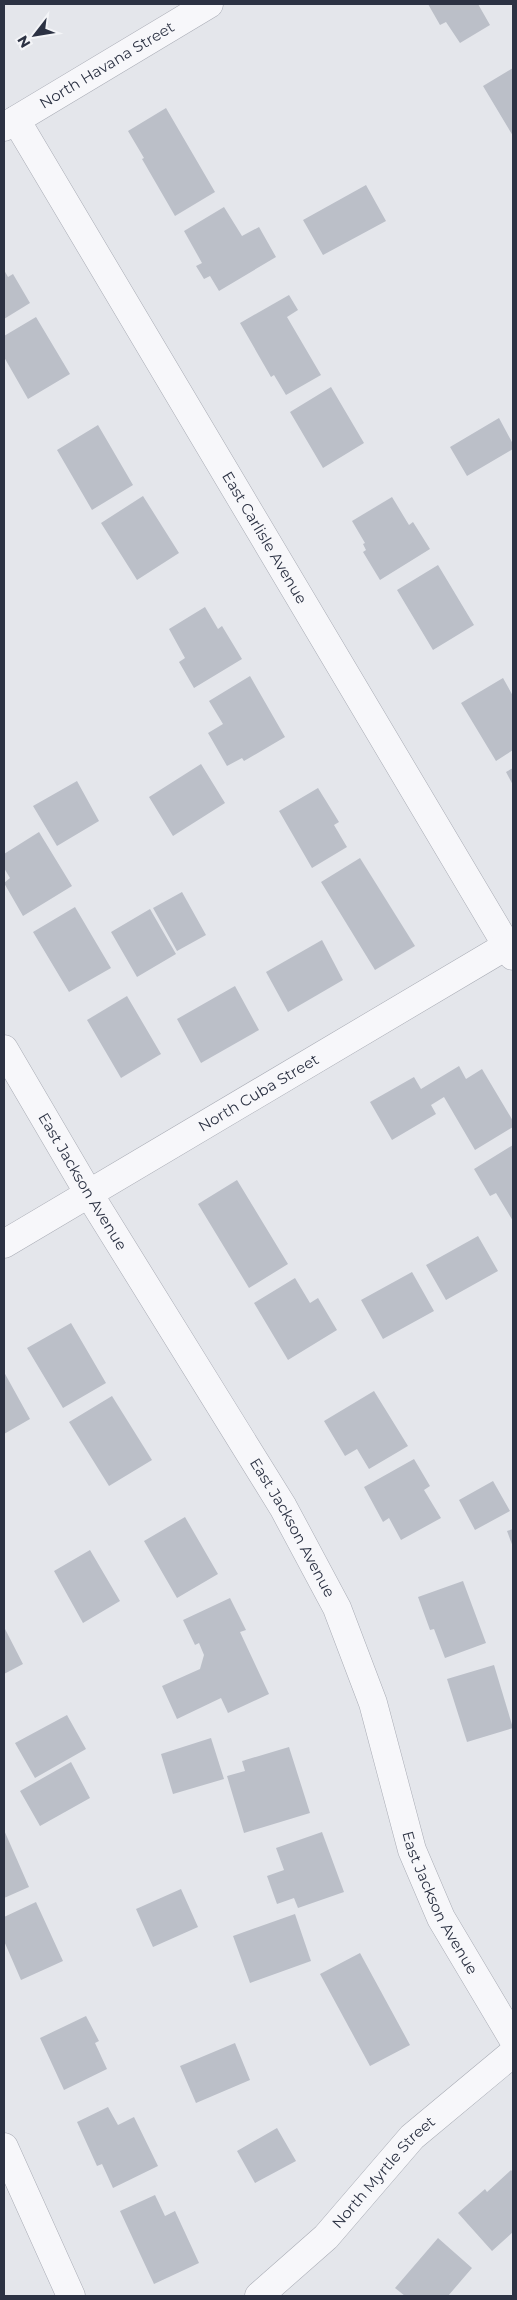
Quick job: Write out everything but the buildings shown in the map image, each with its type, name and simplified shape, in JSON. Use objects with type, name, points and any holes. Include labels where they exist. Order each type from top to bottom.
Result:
[{"type":"street","name":"North Havana Street","points":[[10,123],[209,4]]},
{"type":"street","name":"East Carlisle Avenue","points":[[10,123],[511,948]]},
{"type":"street","name":"North Cuba Street","points":[[4,1244],[511,948]]},
{"type":"street","name":"East Jackson Avenue","points":[[4,1048],[89,1194],[282,1507],[337,1608],[373,1703],[412,1850],[441,1918],[513,2039]]},
{"type":"street","name":"North Myrtle Street","points":[[258,2296],[326,2237],[412,2137],[513,2053]]},
{"type":"street","points":[[4,2147],[71,2296]]}]
